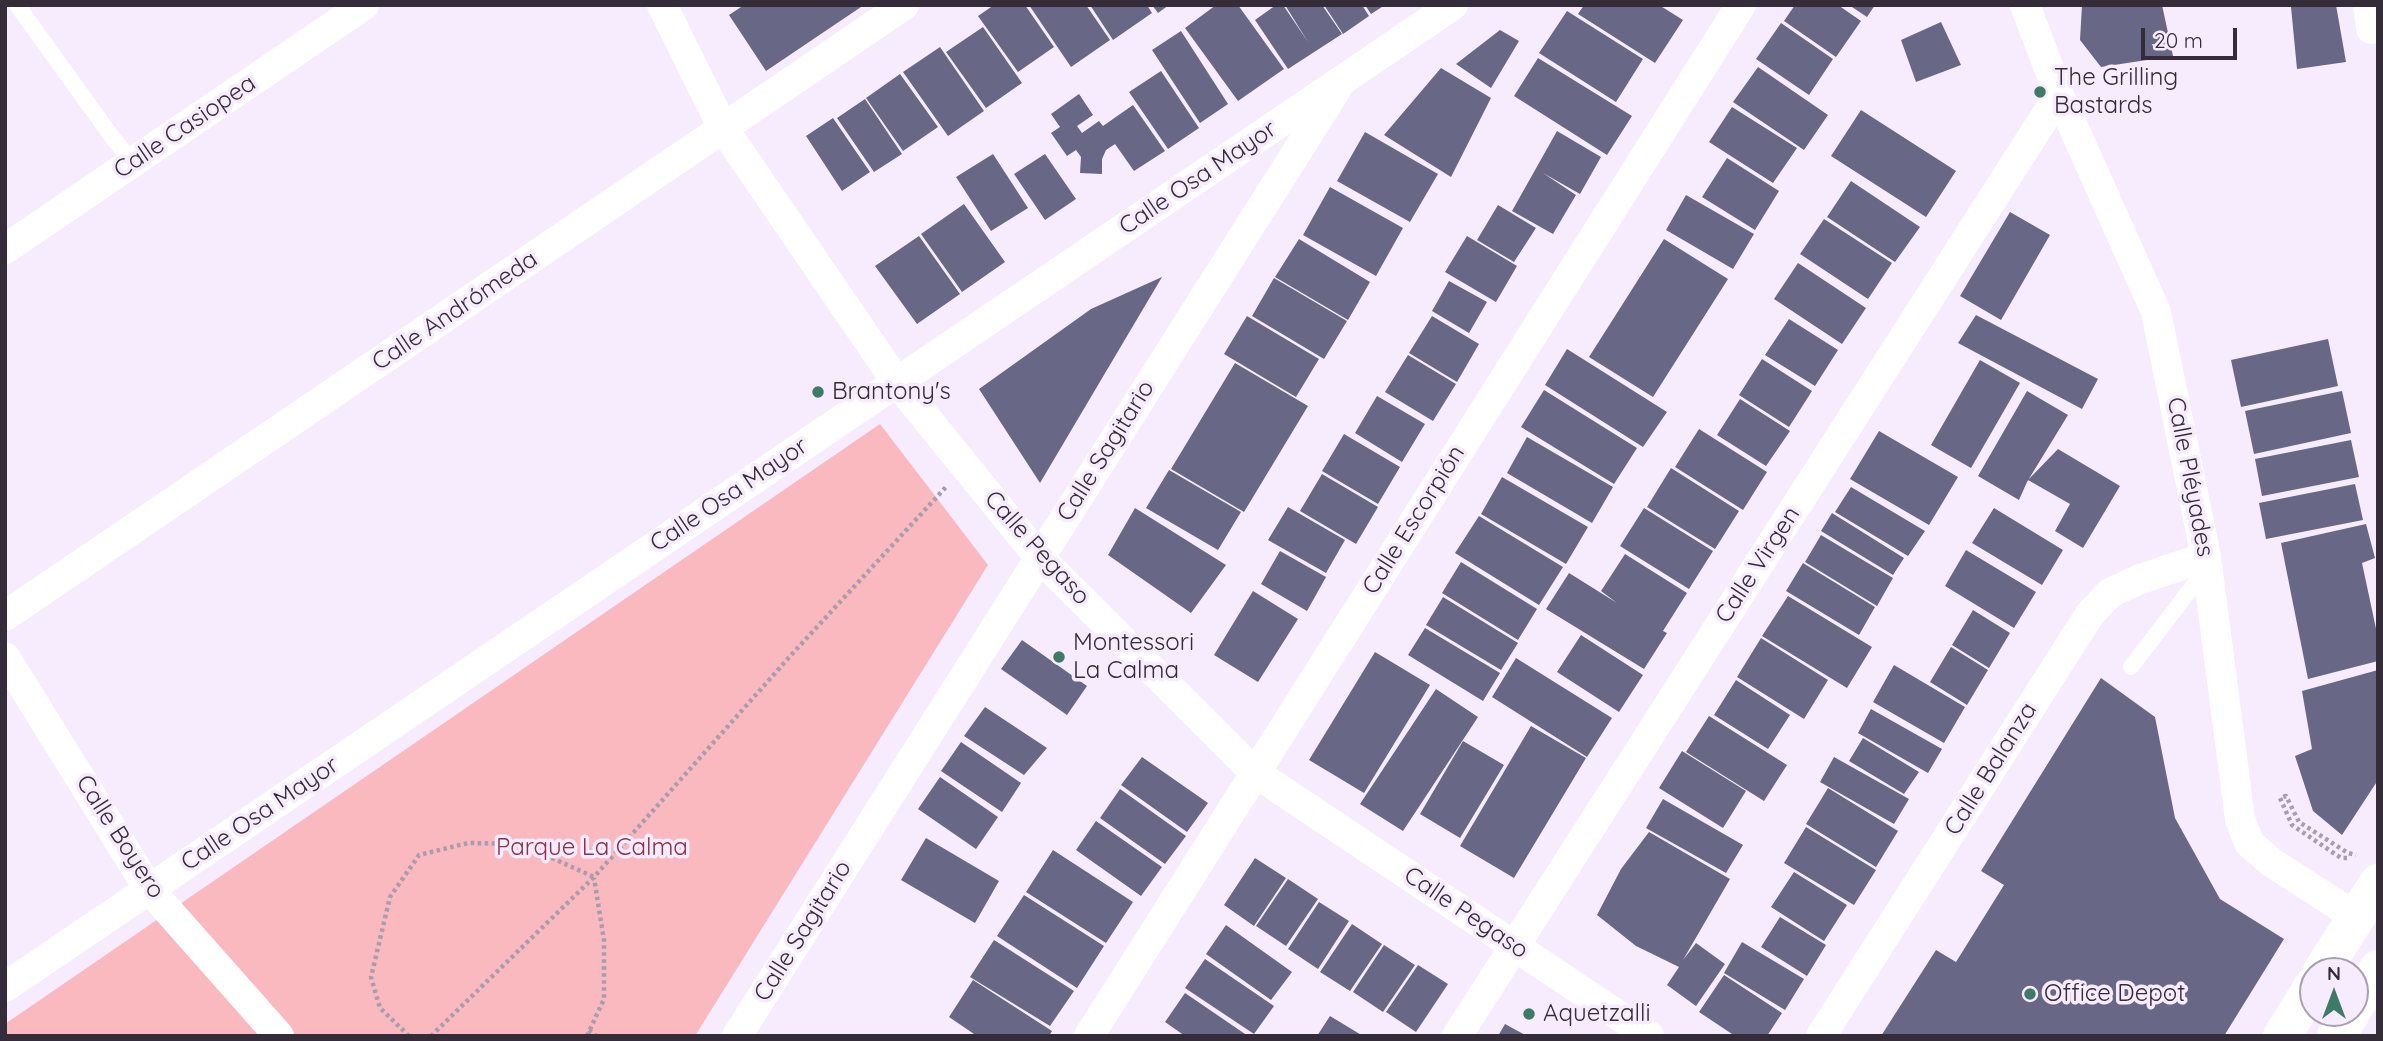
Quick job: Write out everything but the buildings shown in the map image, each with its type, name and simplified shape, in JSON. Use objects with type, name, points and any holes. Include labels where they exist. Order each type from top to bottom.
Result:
[{"type":"main road","points":[[2331,957],[2356,917],[2368,869]]},
{"type":"main road","points":[[2282,1036],[2299,1009]]},
{"type":"street","name":"Calle Casiopea","points":[[5,249],[364,5]]},
{"type":"street","name":"Calle Pegaso","points":[[662,5],[723,128],[896,381],[1039,557],[1254,772],[1649,1036]]},
{"type":"street","name":"Calle Andrómeda","points":[[5,617],[904,5]]},
{"type":"street","name":"Calle Osa Mayor","points":[[5,987],[1453,5]]},
{"type":"street","name":"Calle Escorpión","points":[[1089,1036],[1741,5]]},
{"type":"street","name":"Calle Pléyades","points":[[2025,5],[2059,95],[2157,312],[2207,562],[2240,819],[2249,842],[2272,862],[2356,917]]},
{"type":"street","name":"Calle Sagitario","points":[[737,1036],[1342,81]]},
{"type":"street","name":"Calle Virgen","points":[[1457,1036],[2059,95]]},
{"type":"street","name":"Calle Balanza","points":[[1821,1036],[2090,614],[2110,593],[2138,580],[2207,562]]},
{"type":"street","name":"Calle Boyero","points":[[5,657],[149,889],[279,1036]]},
{"type":"lane","points":[[17,5],[133,162]]},
{"type":"lane","points":[[2131,667],[2207,562]]},
{"type":"path","points":[[431,1036],[594,877],[793,653],[965,466]]},
{"type":"path","points":[[2347,858],[2341,858],[2292,825],[2280,798],[2286,796],[2299,822],[2368,869]]},
{"type":"path","points":[[408,1036],[380,1008],[371,977],[390,897],[419,855],[468,842],[522,844],[594,877]]},
{"type":"path","points":[[594,877],[604,940],[604,999],[588,1033],[596,1036]]},
{"type":"green space","name":"Parque La Calma","points":[[880,424],[988,565],[695,1036],[5,1036],[5,1024]]},
{"type":"place","name":"The Grilling Bastards","points":[[2040,92]]},
{"type":"place","name":"Brantony's","points":[[818,392]]},
{"type":"place","name":"Montessori La Calma","points":[[1059,657]]},
{"type":"place","name":"Office Depot","points":[[2030,994]]},
{"type":"place","name":"Aquetzalli","points":[[1529,1014]]}]
